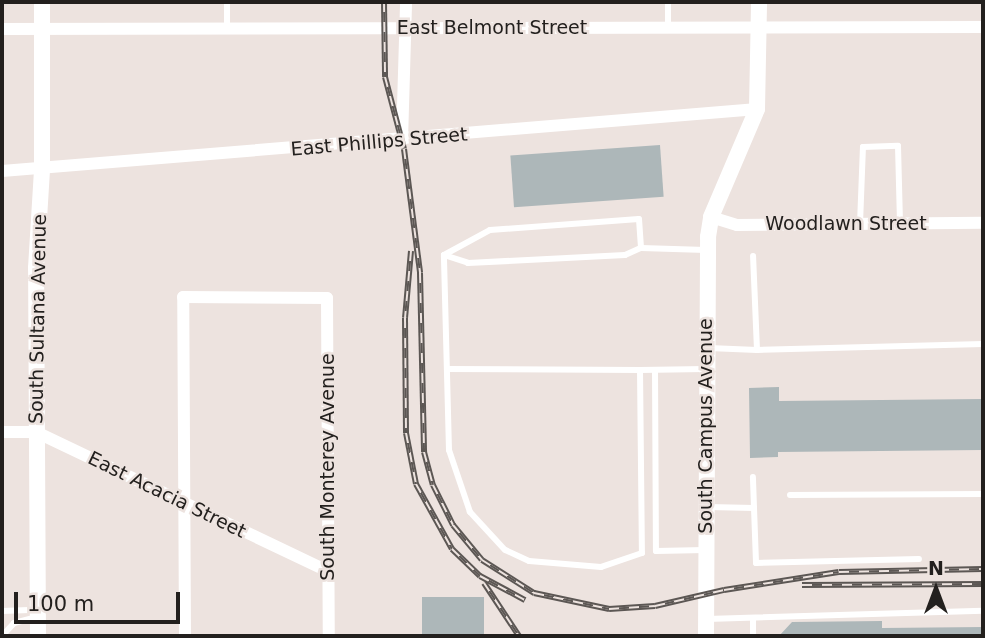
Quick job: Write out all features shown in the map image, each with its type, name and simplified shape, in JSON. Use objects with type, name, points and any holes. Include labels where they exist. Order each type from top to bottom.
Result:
[{"type":"street","name":"South Sultana Avenue","points":[[38,636],[36,268],[42,169],[42,2]]},
{"type":"street","points":[[402,140],[405,2]]},
{"type":"street","points":[[757,108],[759,2]]},
{"type":"street","name":"East Belmont Street","points":[[2,29],[983,27]]},
{"type":"street","name":"East Phillips Street","points":[[2,172],[757,108]]},
{"type":"street","name":"South Campus Avenue","points":[[706,636],[708,250],[711,217],[757,108]]},
{"type":"street","name":"Woodlawn Street","points":[[711,217],[737,225],[983,223]]},
{"type":"street","name":"South Monterey Avenue","points":[[184,504],[183,297],[327,298],[329,636]]},
{"type":"street","name":"East Acacia Street","points":[[2,432],[36,432],[329,572]]},
{"type":"street","points":[[184,504],[185,636]]},
{"type":"lane","points":[[227,2],[227,29]]},
{"type":"lane","points":[[668,2],[668,28]]},
{"type":"lane","points":[[860,224],[863,148],[898,146],[900,224]]},
{"type":"lane","points":[[444,254],[490,230],[639,219],[641,248]]},
{"type":"lane","points":[[444,254],[468,263],[625,255],[641,248],[708,250]]},
{"type":"lane","points":[[444,254],[449,450],[470,512],[505,550],[529,561],[601,567],[642,553],[705,550]]},
{"type":"lane","points":[[753,256],[757,350]]},
{"type":"lane","points":[[707,348],[757,350],[983,344]]},
{"type":"lane","points":[[447,369],[707,369]]},
{"type":"lane","points":[[640,370],[642,553]]},
{"type":"lane","points":[[655,370],[656,551]]},
{"type":"lane","points":[[753,477],[756,564],[919,559]]},
{"type":"lane","points":[[790,495],[983,494]]},
{"type":"lane","points":[[706,507],[754,508]]},
{"type":"lane","points":[[2,611],[38,613]]},
{"type":"lane","points":[[706,619],[753,620],[777,614],[983,611]]},
{"type":"lane","points":[[2,636],[14,623],[38,613]]},
{"type":"lane","points":[[753,620],[753,636]]},
{"type":"building","points":[[660,145],[664,197],[514,207],[510,155]]},
{"type":"building","points":[[779,387],[779,401],[983,399],[983,450],[778,452],[778,457],[750,458],[749,388]]},
{"type":"building","points":[[422,597],[484,597],[484,636],[422,636]]},
{"type":"building","points":[[882,621],[882,628],[983,627],[983,636],[779,636],[792,622]]},
{"type":"railway","points":[[384,2],[385,77],[404,149],[420,273],[424,452],[433,485],[453,525],[482,560],[534,593],[609,609],[655,606],[724,590],[839,572],[983,569]]},
{"type":"railway","points":[[411,251],[405,318],[406,433],[416,484],[452,549],[480,576],[525,600]]},
{"type":"railway","points":[[484,583],[519,636]]},
{"type":"railway","points":[[802,585],[983,584]]}]
